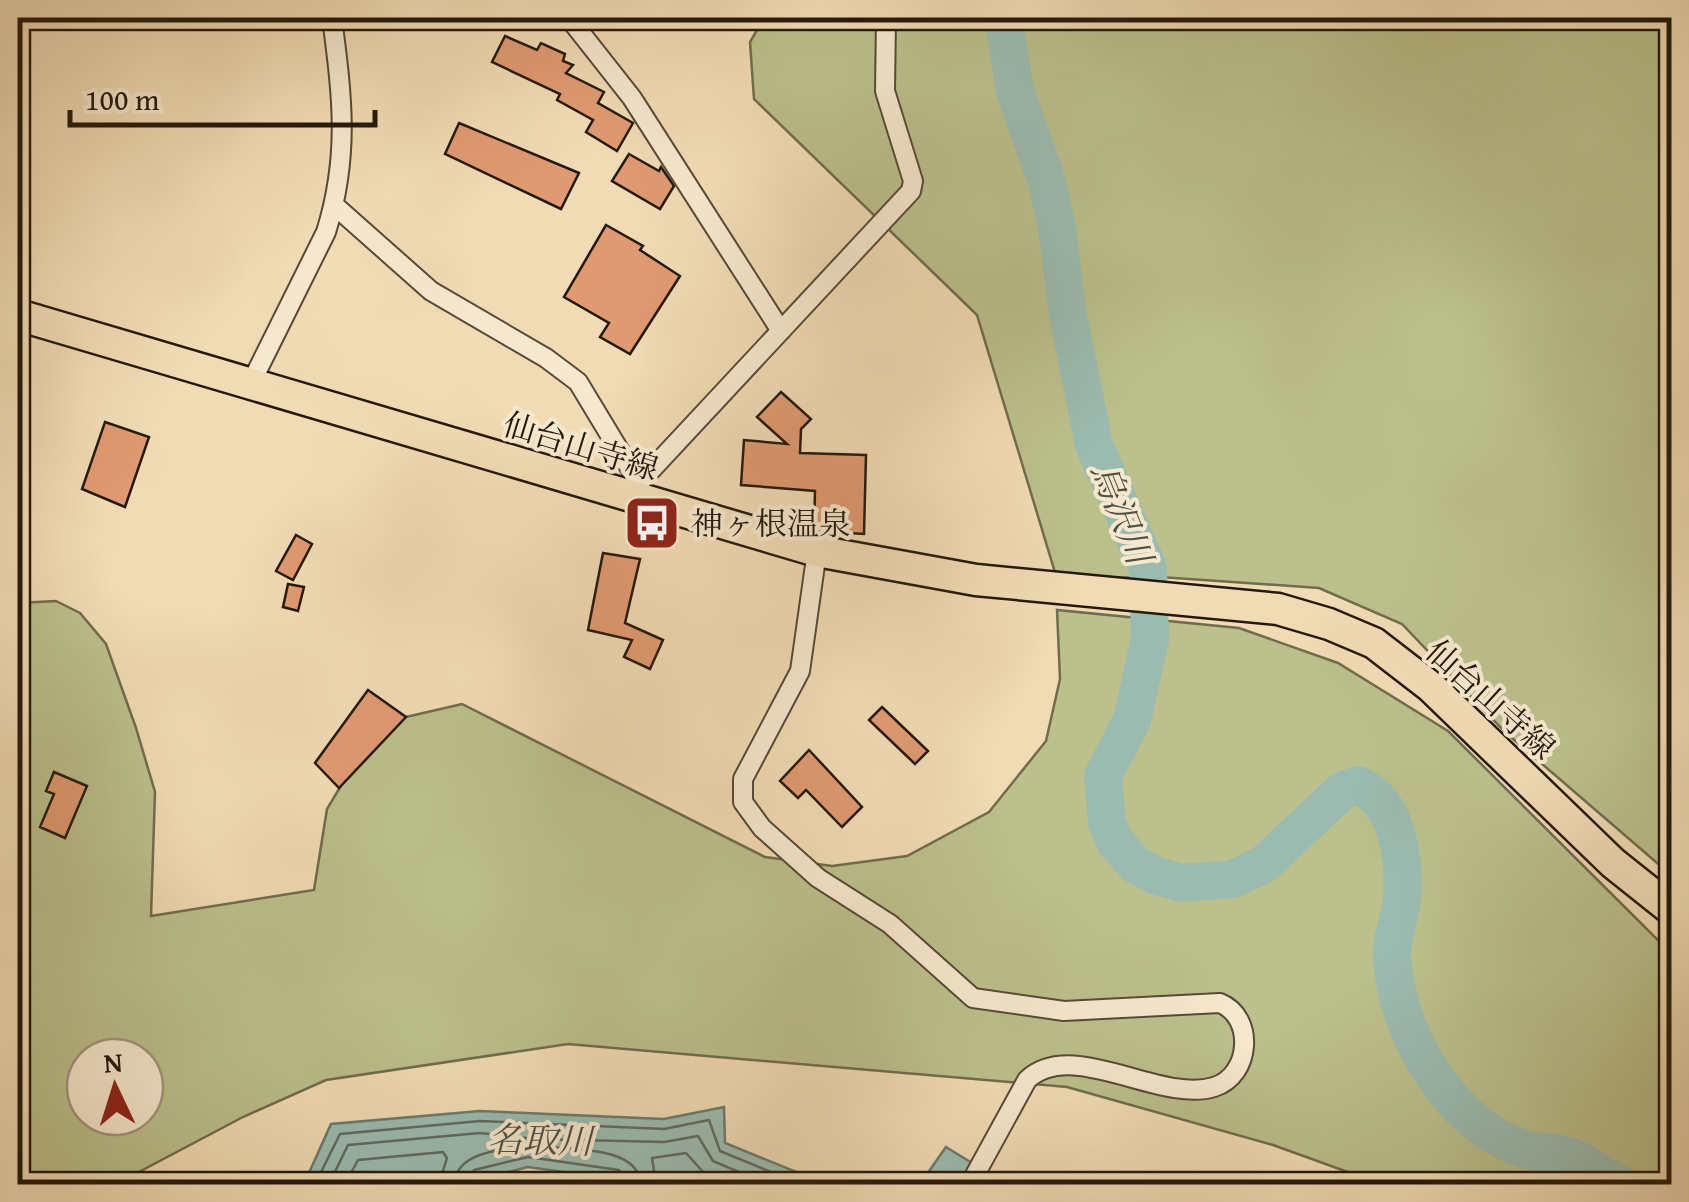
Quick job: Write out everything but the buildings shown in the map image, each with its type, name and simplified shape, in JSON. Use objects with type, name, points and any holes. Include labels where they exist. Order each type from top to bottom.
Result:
[{"type":"main road","name":"仙台山寺線","points":[[18,315],[637,491],[818,551],[976,580],[1278,609],[1374,644],[1431,686],[1613,863],[1672,910]]},
{"type":"street","points":[[251,384],[326,232],[334,205],[345,134],[332,18]]},
{"type":"street","points":[[569,18],[632,98],[781,332]]},
{"type":"street","points":[[334,205],[431,291],[546,358],[578,382],[637,491],[912,191],[886,91],[886,18]]},
{"type":"street","points":[[818,551],[800,671],[744,779],[743,802],[762,828],[818,878],[890,924],[973,998],[1064,1011],[1220,1003],[1233,1008],[1241,1021],[1240,1064],[1231,1078],[1216,1087],[1192,1090],[1050,1065],[1027,1080],[970,1184]]},
{"type":"green space","points":[[764,18],[1671,18],[1671,875],[1505,732],[1402,624],[1319,588],[1160,577],[1057,579],[977,315],[754,99],[750,42]]},
{"type":"green space","points":[[56,601],[80,613],[106,644],[155,792],[151,916],[314,890],[327,809],[357,759],[406,717],[462,704],[765,857],[832,866],[907,856],[989,812],[1046,741],[1060,679],[1057,610],[1239,628],[1338,663],[1448,731],[1671,953],[1671,1184],[1381,1184],[1273,1145],[1067,1087],[568,1044],[326,1080],[243,1117],[116,1184],[18,1184],[18,603]]},
{"type":"water","name":"名取川","points":[[724,1107],[725,1143],[826,1184],[651,1184],[528,1167],[459,1184],[304,1184],[331,1124],[480,1111],[664,1119]]},
{"type":"water","points":[[946,1147],[1006,1184],[920,1184]]},
{"type":"waterway","name":"烏沢川","points":[[1003,18],[1015,91],[1046,179],[1057,228],[1067,310],[1094,445],[1148,568],[1150,639],[1132,720],[1103,776],[1107,823],[1115,842],[1136,865],[1154,875],[1182,883],[1233,879],[1264,864],[1343,790],[1358,785],[1371,793],[1390,818],[1400,850],[1402,899],[1392,945],[1394,978],[1409,1030],[1426,1063],[1455,1102],[1493,1134],[1527,1150],[1572,1157],[1619,1184]]},
{"type":"place","name":"神ヶ根温泉","points":[[652,523]]}]
